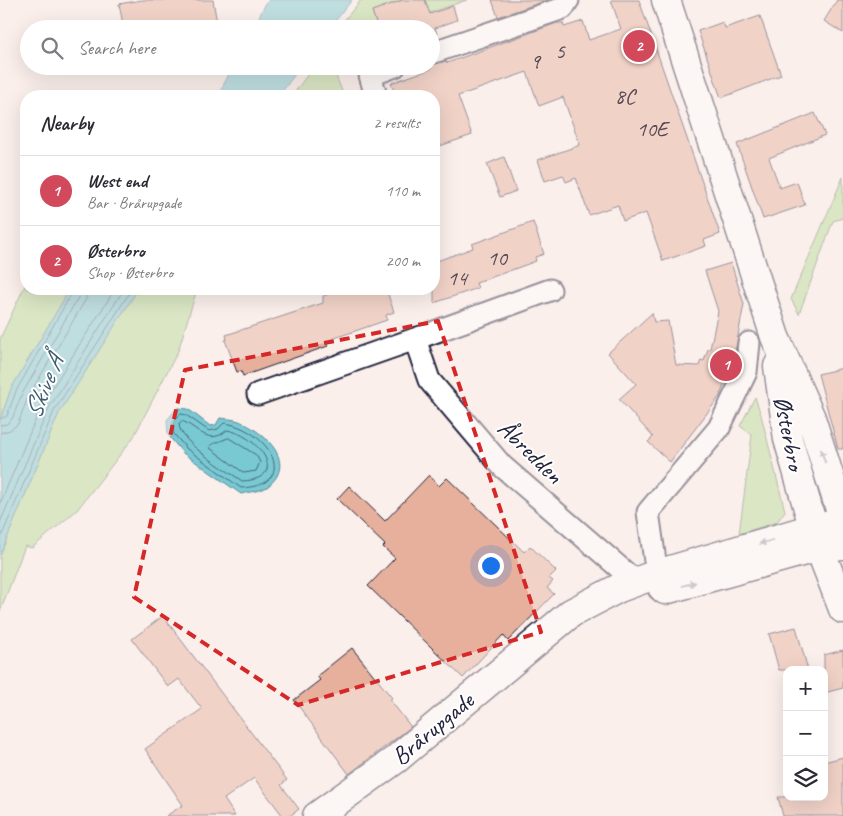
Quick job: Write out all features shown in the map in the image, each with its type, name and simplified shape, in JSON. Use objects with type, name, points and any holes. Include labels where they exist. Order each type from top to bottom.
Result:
[{"type":"street","points":[[440,51],[563,8],[568,0]]},
{"type":"street","name":"Østerbro","points":[[666,0],[788,439],[825,540],[843,609]]},
{"type":"street","points":[[370,75],[374,90]]},
{"type":"street","points":[[258,394],[550,290]]},
{"type":"street","name":"Åbredden","points":[[415,339],[429,380],[502,466],[651,582]]},
{"type":"street","points":[[651,582],[648,512],[719,428],[762,340]]},
{"type":"street","name":"Østerbro","points":[[762,340],[811,418],[843,519]]},
{"type":"street","name":"Brårupgade","points":[[316,816],[395,760],[571,613],[651,582],[825,540],[843,523]]},
{"type":"highlighted area","points":[[438,321],[541,632],[298,705],[134,597],[185,370]]},
{"type":"green space","points":[[361,0],[403,0],[372,11],[375,20],[344,20]]},
{"type":"green space","points":[[425,0],[467,0],[429,13]]},
{"type":"green space","points":[[307,75],[336,75],[342,90],[296,90]]},
{"type":"green space","points":[[843,177],[843,218],[833,221],[799,314],[791,299]]},
{"type":"green space","points":[[20,295],[66,295],[11,389],[0,420],[0,339]]},
{"type":"green space","points":[[134,295],[195,295],[178,351],[133,438],[77,510],[32,548],[25,546],[0,612],[0,555],[59,413]]},
{"type":"green space","points":[[755,397],[785,511],[777,522],[739,534],[752,435],[740,426]]},
{"type":"water","points":[[270,0],[352,0],[336,20],[258,20],[266,3]]},
{"type":"water","points":[[228,75],[294,75],[283,90],[221,90]]},
{"type":"water","name":"Skive Å","points":[[66,295],[134,295],[59,413],[0,555],[0,420],[11,389]]},
{"type":"water","points":[[177,408],[188,409],[210,426],[216,425],[220,418],[232,419],[258,432],[267,440],[279,458],[280,468],[276,477],[267,487],[241,494],[183,453],[168,435],[167,420]]},
{"type":"building","points":[[142,0],[213,0],[216,20],[122,20],[119,4]]},
{"type":"building","points":[[403,0],[425,0],[430,14],[453,6],[457,20],[440,26],[440,20],[375,20],[372,11]]},
{"type":"building","points":[[492,0],[548,0],[498,17]]},
{"type":"building","points":[[611,0],[639,0],[720,234],[704,240],[706,246],[663,261],[646,213],[623,221],[618,205],[589,215],[576,178],[566,182],[563,175],[545,181],[538,160],[580,145],[563,97],[539,106],[527,72],[458,96],[472,135],[440,146],[440,90],[394,90],[391,83],[414,75],[440,75],[440,63],[446,61],[447,63],[557,23],[563,23],[564,27],[583,21],[589,40],[621,29]]},
{"type":"building","points":[[837,0],[843,0],[843,33],[824,21]]},
{"type":"building","points":[[760,16],[781,75],[721,98],[698,31],[723,22],[725,28]]},
{"type":"building","points":[[815,113],[825,135],[769,158],[780,188],[797,182],[805,205],[763,219],[737,144]]},
{"type":"building","points":[[504,157],[516,191],[500,197],[487,164]]},
{"type":"building","points":[[533,222],[544,254],[535,257],[536,261],[476,283],[478,288],[434,303],[434,295],[440,295],[440,260],[473,248],[472,244]]},
{"type":"building","points":[[731,263],[744,304],[734,357],[720,396],[670,462],[648,442],[653,437],[619,399],[636,384],[608,353],[652,313],[654,322],[668,321],[676,365],[699,366],[701,360],[704,361],[708,349],[710,349],[718,311],[705,271]]},
{"type":"building","points":[[388,295],[394,312],[386,315],[387,320],[326,341],[328,346],[243,376],[241,371],[237,372],[225,340],[227,340],[226,335],[323,303],[323,296]]},
{"type":"building","points":[[843,368],[843,449],[838,449],[818,374]]},
{"type":"building","points":[[429,475],[439,486],[447,478],[524,552],[530,546],[556,571],[549,578],[553,581],[547,588],[554,594],[508,641],[503,635],[463,678],[368,586],[395,558],[383,547],[385,545],[337,499],[349,486],[385,521]]},
{"type":"building","points":[[163,616],[287,780],[281,785],[299,809],[290,816],[283,816],[254,778],[224,799],[235,816],[166,816],[183,805],[145,749],[202,709],[179,679],[168,687],[132,639]]},
{"type":"building","points":[[796,627],[807,666],[783,666],[783,670],[779,670],[769,634]]},
{"type":"building","points":[[352,648],[392,698],[390,700],[411,727],[349,774],[294,700],[320,680],[317,676]]},
{"type":"building","points":[[843,650],[843,688],[828,692],[828,666],[824,666],[824,655]]},
{"type":"building","points":[[843,757],[843,816],[783,816],[778,797],[783,797],[783,801],[828,801],[828,761]]},
{"type":"place","name":"Østerbro","points":[[639,46]]},
{"type":"place","name":"West end","points":[[726,365]]}]
